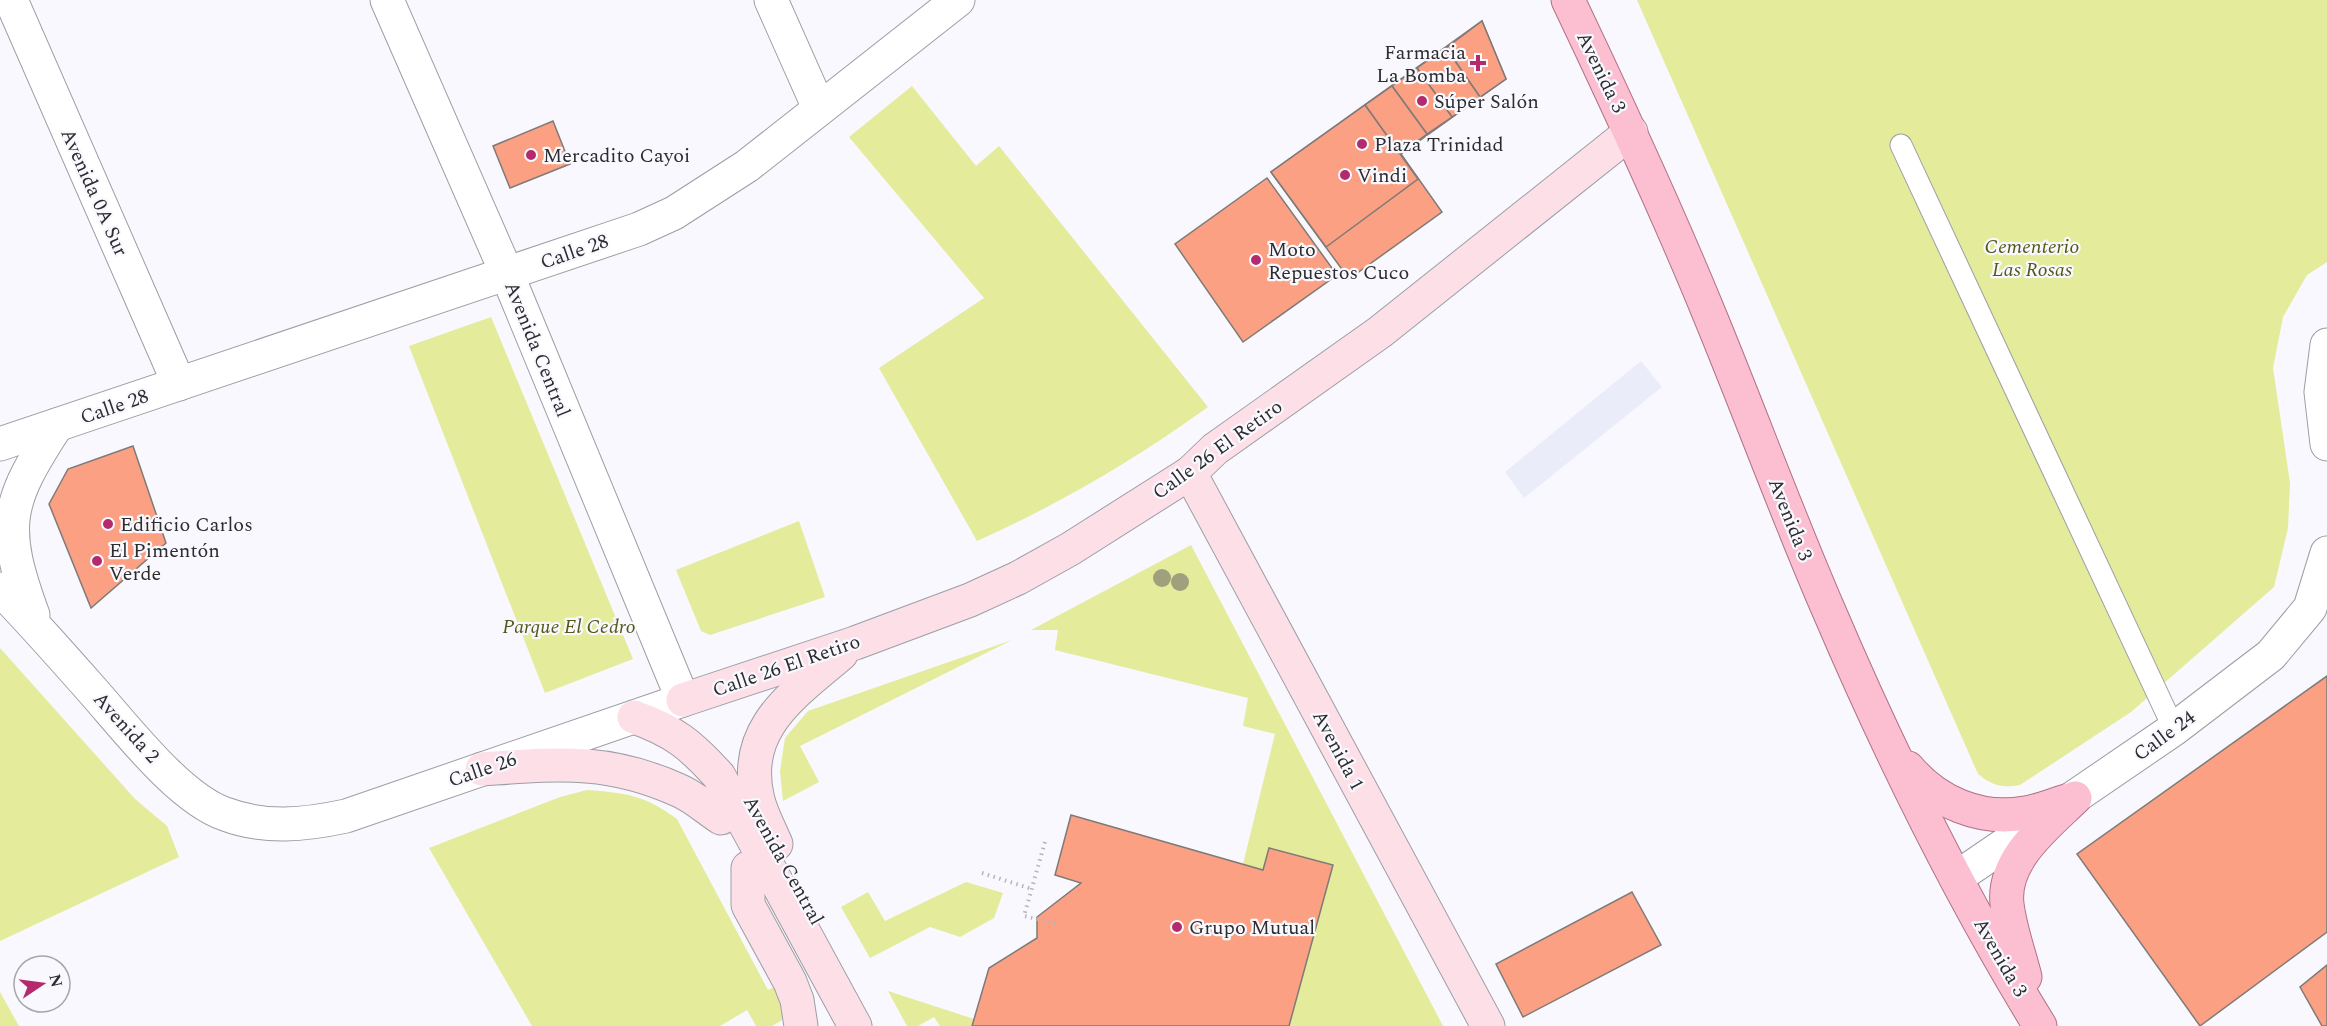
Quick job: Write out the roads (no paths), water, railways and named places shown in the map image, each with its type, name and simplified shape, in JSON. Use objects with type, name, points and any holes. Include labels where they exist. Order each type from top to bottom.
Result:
[{"type":"main road","name":"Avenida 3","points":[[1568,0],[1631,132],[1708,311],[1827,609],[1886,741],[1956,878],[2038,1023]]},
{"type":"main road","points":[[1886,741],[1917,780],[1937,796],[1958,807],[2002,815],[2026,813],[2074,798]]},
{"type":"main road","points":[[2038,1023],[2007,905],[2007,891],[2011,876],[2030,842],[2074,798]]},
{"type":"street","name":"Avenida 0A Sur","points":[[11,0],[179,384]]},
{"type":"street","name":"Avenida Central","points":[[387,0],[507,274],[683,700],[701,782],[833,1026]]},
{"type":"street","points":[[771,0],[819,108]]},
{"type":"street","name":"Calle 28","points":[[0,444],[639,229],[674,213],[747,166],[958,0]]},
{"type":"street","name":"Calle 26 El Retiro","points":[[683,700],[855,643],[970,600],[1018,578],[1190,473],[1215,449],[1380,332],[1631,132]]},
{"type":"street","points":[[2327,345],[2321,392],[2327,444]]},
{"type":"street","points":[[40,630],[22,590],[11,555],[9,527],[12,506],[24,476],[57,425]]},
{"type":"street","name":"Avenida 1","points":[[1190,473],[1488,1026]]},
{"type":"street","name":"Calle 24","points":[[1956,878],[2174,729],[2271,655],[2310,608],[2327,553]]},
{"type":"street","name":"Avenida 2","points":[[0,589],[40,630],[126,728],[199,802],[223,814],[278,826]]},
{"type":"street","points":[[777,848],[758,801],[754,769],[758,744],[769,721],[789,699],[855,643]]},
{"type":"street","name":"Avenida Central","points":[[683,700],[732,768],[876,1026]]},
{"type":"street","name":"Calle 26","points":[[278,826],[313,823],[346,816],[683,700]]},
{"type":"street","points":[[634,717],[662,727],[694,749],[719,777],[855,1026]]},
{"type":"street","points":[[482,769],[569,763],[624,770],[680,790],[721,818]]},
{"type":"street","points":[[748,868],[748,905],[790,982],[797,1000],[801,1026]]},
{"type":"lane","points":[[1901,145],[2174,729]]},
{"type":"place","name":"Farmacia La Bomba","points":[[1478,63]]},
{"type":"place","name":"Súper Salón","points":[[1422,101]]},
{"type":"place","name":"Plaza Trinidad","points":[[1362,144]]},
{"type":"place","name":"Mercadito Cayoi","points":[[531,155]]},
{"type":"place","name":"Vindi","points":[[1345,175]]},
{"type":"place","name":"Moto Repuestos Cuco","points":[[1256,260]]},
{"type":"place","name":"Edificio Carlos","points":[[108,524]]},
{"type":"place","name":"El Pimentón Verde","points":[[97,561]]},
{"type":"place","name":"Grupo Mutual","points":[[1177,927]]},
{"type":"park label","name":"Cementerio Las Rosas","points":[[2032,258]]},
{"type":"park label","name":"Parque El Cedro","points":[[569,626]]}]
